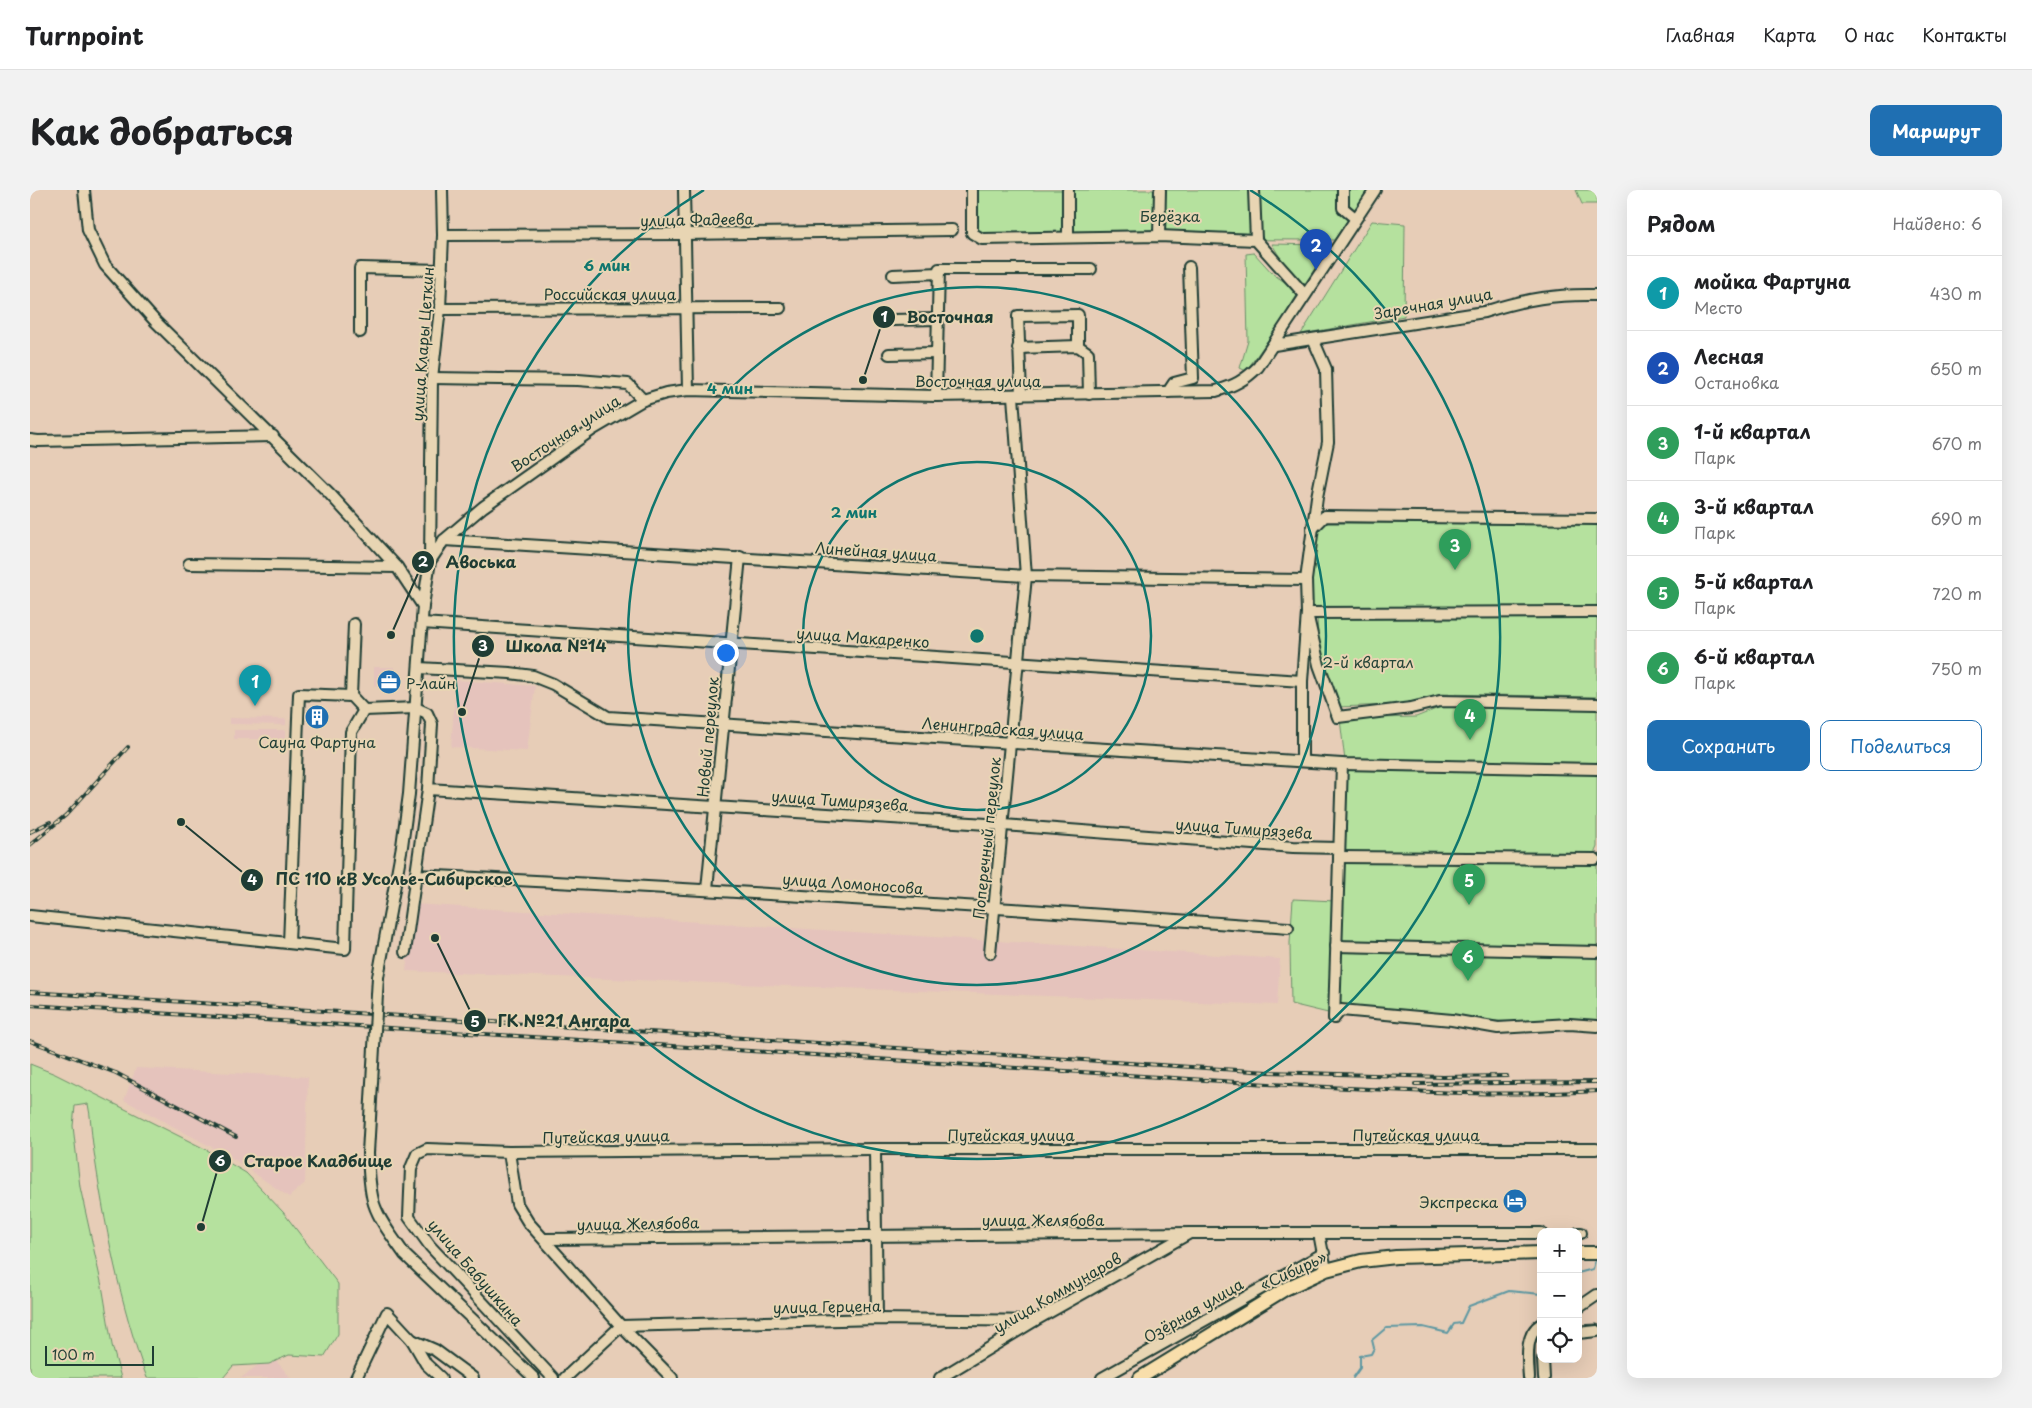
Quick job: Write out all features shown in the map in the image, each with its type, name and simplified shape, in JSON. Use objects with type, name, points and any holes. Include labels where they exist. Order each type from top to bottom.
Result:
[{"type":"main road","name":"«Сибирь»","points":[[1140,1378],[1287,1288],[1326,1270],[1361,1261],[1396,1257],[1537,1253]]},
{"type":"main road","points":[[1582,1253],[1597,1253]]},
{"type":"street","points":[[84,190],[88,230],[105,265],[156,322],[329,492],[397,567],[423,606],[409,794],[402,846],[378,977],[368,1153],[369,1176],[374,1205],[405,1254],[534,1378]]},
{"type":"street","name":"улица Клары Цеткин","points":[[430,561],[432,378],[440,309],[443,235],[442,190]]},
{"type":"street","points":[[684,190],[688,308],[688,390]]},
{"type":"street","points":[[972,190],[972,232],[982,239],[1159,236],[1256,240]]},
{"type":"street","points":[[1068,190],[1068,237]]},
{"type":"street","points":[[1159,236],[1160,190]]},
{"type":"street","points":[[1254,190],[1256,240],[1305,295]]},
{"type":"street","points":[[1343,190],[1343,208],[1355,218]]},
{"type":"street","name":"Восточная улица","points":[[423,606],[430,561],[444,540],[483,507],[584,435],[644,400],[666,392],[688,390],[936,396],[1216,391],[1233,386],[1247,379],[1274,345],[1375,190]]},
{"type":"street","name":"улица Фадеева","points":[[443,235],[952,230]]},
{"type":"street","points":[[1168,392],[1174,383],[1193,378],[1189,267]]},
{"type":"street","points":[[360,332],[360,268],[442,270]]},
{"type":"street","points":[[936,396],[939,269],[1091,269]]},
{"type":"street","points":[[893,275],[939,273]]},
{"type":"street","name":"Заречная улица","points":[[1274,345],[1484,312],[1515,302],[1550,295],[1597,295]]},
{"type":"street","name":"Российская улица","points":[[440,309],[780,308]]},
{"type":"street","name":"Поперечный переулок","points":[[990,953],[1026,576],[1017,395],[1018,316],[1078,315],[1078,346]]},
{"type":"street","points":[[893,320],[938,319]]},
{"type":"street","points":[[1302,761],[1302,681],[1307,613],[1306,580],[1312,529],[1328,442],[1326,369],[1313,339]]},
{"type":"street","points":[[1018,348],[1078,346],[1088,353],[1089,394]]},
{"type":"street","points":[[889,354],[937,353]]},
{"type":"street","points":[[432,378],[578,380],[628,384],[644,400]]},
{"type":"street","points":[[30,440],[151,440],[273,436]]},
{"type":"street","points":[[1312,529],[1325,516],[1597,519]]},
{"type":"street","name":"Линейная улица","points":[[444,540],[1026,576],[1306,580]]},
{"type":"street","name":"Новый переулок","points":[[707,889],[740,557]]},
{"type":"street","points":[[189,564],[397,567]]},
{"type":"street","points":[[1307,613],[1597,612]]},
{"type":"street","points":[[1307,613],[1320,664],[1338,717],[1411,708],[1440,702],[1597,704]]},
{"type":"street","name":"улица Макаренко","points":[[422,623],[1302,681]]},
{"type":"street","points":[[351,696],[354,624]]},
{"type":"street","name":"Ленинградская улица","points":[[419,668],[533,676],[553,684],[608,717],[1342,764],[1597,769]]},
{"type":"street","points":[[289,943],[299,694],[351,696],[364,710],[416,708],[428,713],[432,724],[428,789],[405,952]]},
{"type":"street","points":[[30,916],[345,948],[351,732],[364,710]]},
{"type":"street","points":[[1342,764],[1334,1018],[1341,1010],[1452,1020],[1498,1028],[1570,1024],[1597,1026]]},
{"type":"street","name":"улица Тимирязева","points":[[428,789],[1003,825],[1293,847],[1339,853],[1595,859]]},
{"type":"street","name":"улица Ломоносова","points":[[416,875],[707,889],[1288,928]]},
{"type":"street","points":[[1336,946],[1597,952]]},
{"type":"street","name":"Путейская улица","points":[[427,1149],[509,1152],[875,1149],[1596,1149]]},
{"type":"street","name":"улица Бабушкина","points":[[427,1149],[417,1154],[411,1168],[410,1217],[430,1246],[552,1378]]},
{"type":"street","points":[[875,1149],[877,1319]]},
{"type":"street","points":[[509,1152],[517,1204],[528,1222],[545,1238],[621,1326],[672,1378]]},
{"type":"street","name":"улица Желябова","points":[[545,1238],[1191,1233],[1537,1233]]},
{"type":"street","name":"улица Коммунаров","points":[[940,1378],[1191,1233]]},
{"type":"street","points":[[1319,1233],[1326,1270]]},
{"type":"street","name":"Озёрная улица","points":[[1102,1378],[1324,1253]]},
{"type":"street","points":[[1582,1305],[1597,1295]]},
{"type":"street","points":[[356,1378],[387,1313],[412,1340],[426,1364],[441,1378]]},
{"type":"street","name":"улица Герцена","points":[[621,1326],[877,1319],[1034,1322]]},
{"type":"street","points":[[565,1378],[621,1326]]},
{"type":"street","points":[[1528,1378],[1528,1347],[1532,1334],[1537,1328]]},
{"type":"street","points":[[1582,1333],[1597,1331]]},
{"type":"street","points":[[412,1340],[435,1350],[473,1378]]},
{"type":"street","points":[[1543,1363],[1544,1378]]},
{"type":"shaded area","points":[[374,667],[394,667],[393,687],[374,686]]},
{"type":"shaded area","points":[[456,680],[535,686],[527,751],[451,747]]},
{"type":"shaded area","points":[[229,718],[286,719],[286,725],[229,724]]},
{"type":"shaded area","points":[[234,730],[285,730],[285,739],[234,739]]},
{"type":"shaded area","points":[[414,904],[1280,959],[1277,1005],[406,971]]},
{"type":"shaded area","points":[[136,1068],[308,1077],[305,1183],[289,1197],[232,1158],[124,1100]]},
{"type":"shaded area","points":[[271,1355],[291,1378],[241,1378]]},
{"type":"green space","name":"Берёзка","points":[[972,190],[1368,190],[1334,240],[982,239],[972,233]]},
{"type":"green space","points":[[1576,190],[1597,190],[1597,204],[1582,204]]},
{"type":"green space","points":[[1372,221],[1405,224],[1404,316],[1301,334]]},
{"type":"green space","points":[[1272,244],[1322,245],[1325,253],[1302,288],[1291,276]]},
{"type":"green space","points":[[1254,253],[1273,274],[1299,292],[1278,326],[1246,371],[1240,368],[1248,341],[1246,254]]},
{"type":"green space","points":[[1327,523],[1597,524],[1597,611],[1309,610],[1317,530]]},
{"type":"green space","name":"2-й квартал","points":[[1597,615],[1597,697],[1440,694],[1414,704],[1337,707],[1319,657],[1317,616]]},
{"type":"green space","points":[[1441,707],[1597,707],[1597,767],[1345,761],[1340,719],[1416,717]]},
{"type":"green space","points":[[1345,766],[1597,774],[1597,847],[1593,856],[1342,855]]},
{"type":"green space","points":[[1589,861],[1597,866],[1597,951],[1340,945],[1341,863]]},
{"type":"green space","points":[[1293,899],[1335,901],[1332,1014],[1291,1004],[1290,943]]},
{"type":"green space","points":[[1339,949],[1597,955],[1597,1024],[1498,1021],[1337,1007]]},
{"type":"green space","points":[[30,1064],[55,1074],[207,1150],[246,1173],[283,1212],[338,1284],[338,1334],[324,1357],[289,1355],[269,1364],[233,1366],[223,1378],[147,1378],[137,1350],[114,1263],[97,1174],[88,1104],[75,1106],[73,1126],[80,1187],[103,1291],[112,1345],[121,1378],[30,1378]]},
{"type":"waterway","points":[[1582,1272],[1593,1269],[1596,1257]]},
{"type":"waterway","points":[[1353,1378],[1360,1368],[1360,1356],[1371,1354],[1374,1348],[1372,1340],[1386,1328],[1423,1327],[1448,1333],[1454,1324],[1461,1323],[1469,1306],[1509,1291],[1537,1294]]},
{"type":"tram line","points":[[1582,1325],[1597,1324]]},
{"type":"tram line","points":[[1535,1378],[1535,1344],[1537,1340]]},
{"type":"railway","points":[[30,845],[66,815],[128,747]]},
{"type":"railway","points":[[30,832],[50,822]]},
{"type":"railway","points":[[30,992],[1268,1072],[1443,1077],[1507,1076]]},
{"type":"railway","points":[[30,1005],[1268,1084],[1515,1094],[1597,1091]]},
{"type":"railway","points":[[30,1041],[116,1073],[236,1137]]},
{"type":"railway","points":[[1415,1084],[1597,1082]]},
{"type":"place","name":"Лесная","points":[[1316,270]]},
{"type":"place","name":"Восточная","points":[[863,380]]},
{"type":"place","name":"1-й квартал","points":[[1455,570]]},
{"type":"place","name":"Авоська","points":[[391,635]]},
{"type":"place","name":"Р-лайн","points":[[389,682]]},
{"type":"place","name":"мойка Фартуна","points":[[255,706]]},
{"type":"place","name":"Школа №14","points":[[462,712]]},
{"type":"place","name":"Сауна Фартуна","points":[[317,717]]},
{"type":"place","name":"3-й квартал","points":[[1470,740]]},
{"type":"place","name":"ПС 110 кВ Усолье-Сибирское","points":[[181,822]]},
{"type":"place","name":"5-й квартал","points":[[1469,905]]},
{"type":"place","name":"ГК №21 Ангара","points":[[435,938]]},
{"type":"place","name":"6-й квартал","points":[[1468,981]]},
{"type":"place","name":"Экспреска","points":[[1515,1201]]},
{"type":"place","name":"Старое Кладбище","points":[[201,1227]]}]
